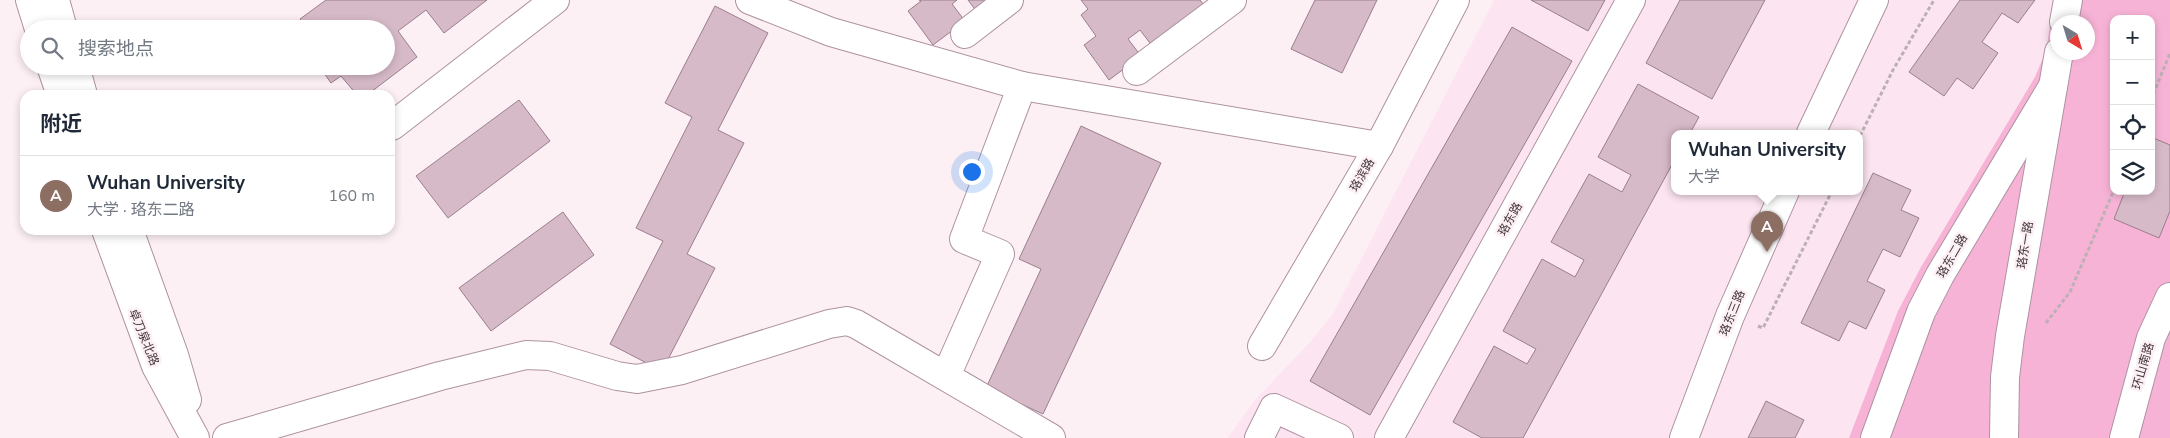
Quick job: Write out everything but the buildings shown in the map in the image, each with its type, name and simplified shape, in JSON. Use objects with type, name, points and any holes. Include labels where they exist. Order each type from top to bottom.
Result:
[{"type":"street","points":[[30,0],[36,20]]},
{"type":"street","points":[[54,0],[60,20]]},
{"type":"street","points":[[395,124],[555,0]]},
{"type":"street","points":[[750,0],[831,32],[1022,86],[1379,146]]},
{"type":"street","points":[[965,34],[1009,0]]},
{"type":"street","points":[[1137,71],[1232,0]]},
{"type":"street","name":"珞滨路","points":[[1262,346],[1379,146],[1455,0]]},
{"type":"street","name":"珞东路","points":[[1389,438],[1630,0]]},
{"type":"street","points":[[1812,130],[1874,0]]},
{"type":"street","points":[[2065,15],[2068,0]]},
{"type":"street","name":"珞东一路","points":[[2004,438],[2005,377],[2010,336],[2058,60]]},
{"type":"street","points":[[55,75],[59,90]]},
{"type":"street","points":[[78,75],[82,90]]},
{"type":"street","points":[[946,376],[1000,254],[964,239],[1022,86]]},
{"type":"street","name":"珞东二路","points":[[1875,438],[1921,312],[1940,275],[2053,86]]},
{"type":"street","name":"珞东三路","points":[[1684,438],[1730,316],[1783,195]]},
{"type":"street","name":"卓刀泉北路","points":[[108,235],[156,366],[196,438]]},
{"type":"street","name":"卓刀泉北路","points":[[130,235],[174,355],[196,438]]},
{"type":"street","name":"环山南路","points":[[2124,438],[2151,338],[2170,297]]},
{"type":"street","points":[[227,438],[440,376],[526,354],[550,356],[637,380],[682,370],[840,321],[856,324],[1051,438]]},
{"type":"street","points":[[1259,438],[1274,408],[1339,438]]},
{"type":"path","points":[[1863,130],[1893,70],[1934,0]]},
{"type":"path","points":[[2155,90],[2170,53]]},
{"type":"path","points":[[1775,306],[1830,195]]},
{"type":"path","points":[[2040,331],[2070,292],[2112,195]]},
{"type":"shaded area","points":[[1494,0],[2170,0],[2170,438],[1228,438],[1254,401],[1310,342],[1333,314]]},
{"type":"shaded area","points":[[2054,0],[2170,0],[2170,438],[1849,438],[1898,311],[1921,267],[2035,77],[2046,51],[2050,26],[2050,60],[2095,60],[2095,15],[2052,15]]},
{"type":"place","name":"Wuhan University","points":[[1767,252]]}]
